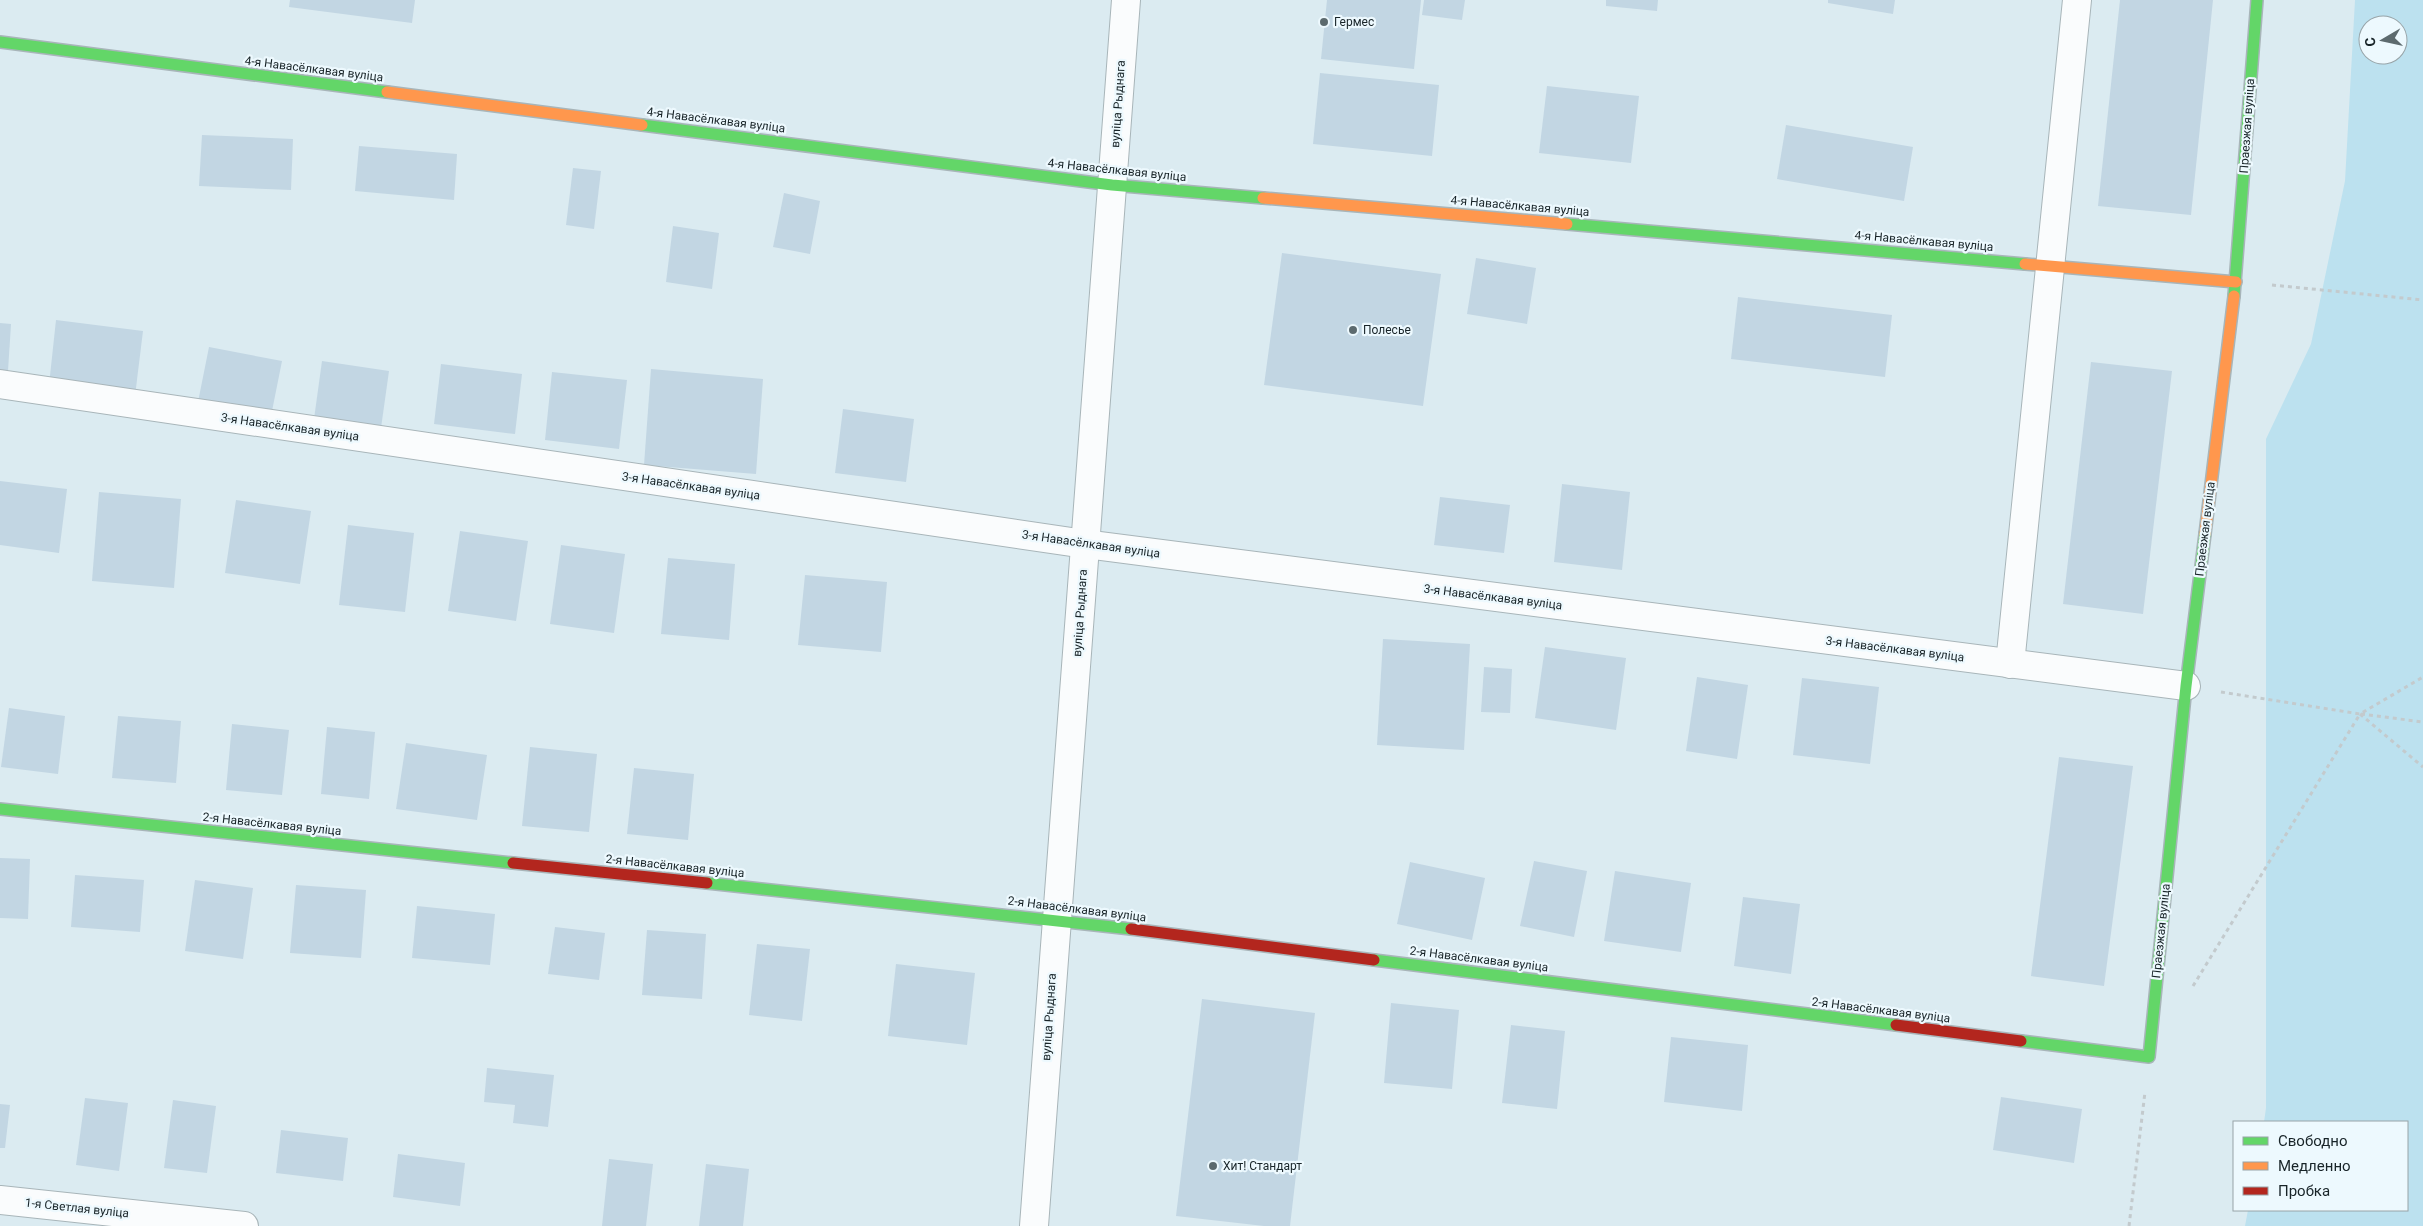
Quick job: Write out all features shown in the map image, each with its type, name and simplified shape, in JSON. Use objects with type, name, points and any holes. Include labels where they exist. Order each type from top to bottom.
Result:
[{"type":"street","name":"вуліца Рыднага","points":[[1034,1226],[1126,0]]},
{"type":"street","points":[[2010,664],[2077,0]]},
{"type":"street","name":"Праезжая вуліца","points":[[2149,1057],[2186,686],[2236,282],[2257,0]]},
{"type":"street","name":"4-я Навасёлкавая вуліца","points":[[0,42],[1112,185],[2236,282]]},
{"type":"street","name":"3-я Навасёлкавая вуліца","points":[[0,384],[1085,544],[2186,686]]},
{"type":"street","name":"2-я Навасёлкавая вуліца","points":[[0,810],[1056,920],[2149,1057]]},
{"type":"street","name":"1-я Светлая вуліца","points":[[0,1200],[244,1226]]},
{"type":"path","points":[[2236,282],[2423,300]]},
{"type":"path","points":[[2190,990],[2360,714],[2423,677]]},
{"type":"path","points":[[2186,686],[2360,714],[2423,722]]},
{"type":"path","points":[[2360,714],[2423,767]]},
{"type":"path","points":[[2129,1226],[2149,1057]]},
{"type":"shaded area","points":[[2355,0],[2423,0],[2423,1226],[2245,1226],[2248,1211],[2408,1211],[2408,1121],[2264,1121],[2266,1108],[2266,439],[2311,344],[2345,181]]},
{"type":"building","points":[[290,0],[415,0],[412,23],[289,7]]},
{"type":"building","points":[[1327,0],[1421,0],[1414,69],[1321,59]]},
{"type":"building","points":[[1424,0],[1465,0],[1462,20],[1422,15]]},
{"type":"building","points":[[1606,0],[1658,0],[1657,11],[1606,6]]},
{"type":"building","points":[[1828,0],[1895,0],[1893,14],[1828,3]]},
{"type":"building","points":[[2120,0],[2213,0],[2191,215],[2098,206]]},
{"type":"building","points":[[1320,73],[1439,85],[1432,156],[1313,144]]},
{"type":"building","points":[[1547,86],[1639,96],[1631,163],[1539,153]]},
{"type":"building","points":[[1786,125],[1913,147],[1904,201],[1777,179]]},
{"type":"building","points":[[202,135],[293,139],[291,190],[199,186]]},
{"type":"building","points":[[359,146],[457,154],[454,200],[355,191]]},
{"type":"building","points":[[573,168],[601,171],[594,229],[566,225]]},
{"type":"building","points":[[784,193],[820,201],[810,254],[773,247]]},
{"type":"building","points":[[673,226],[719,233],[712,289],[666,282]]},
{"type":"building","name":"Полесье","points":[[1282,253],[1441,274],[1423,406],[1264,385]]},
{"type":"building","points":[[1476,258],[1536,268],[1527,324],[1467,314]]},
{"type":"building","points":[[1738,297],[1892,315],[1885,377],[1731,359]]},
{"type":"building","points":[[56,320],[143,331],[135,396],[49,385]]},
{"type":"building","points":[[0,323],[11,324],[8,371],[0,371]]},
{"type":"building","points":[[209,347],[282,361],[270,421],[197,407]]},
{"type":"building","points":[[322,361],[389,371],[381,428],[314,419]]},
{"type":"building","points":[[2091,362],[2172,371],[2143,614],[2063,604]]},
{"type":"building","points":[[441,364],[522,374],[515,434],[434,424]]},
{"type":"building","points":[[651,369],[763,379],[756,474],[644,465]]},
{"type":"building","points":[[552,372],[627,380],[619,449],[545,440]]},
{"type":"building","points":[[843,409],[914,419],[906,482],[835,473]]},
{"type":"building","points":[[0,481],[67,489],[59,553],[0,545]]},
{"type":"building","points":[[1562,484],[1630,492],[1622,570],[1554,562]]},
{"type":"building","points":[[99,492],[181,499],[174,588],[92,581]]},
{"type":"building","points":[[1440,497],[1510,505],[1504,553],[1434,545]]},
{"type":"building","points":[[236,500],[311,511],[300,584],[225,573]]},
{"type":"building","points":[[348,525],[414,533],[405,612],[339,605]]},
{"type":"building","points":[[460,531],[528,541],[516,621],[448,611]]},
{"type":"building","points":[[561,545],[625,554],[614,633],[550,624]]},
{"type":"building","points":[[668,558],[735,564],[729,640],[661,634]]},
{"type":"building","points":[[805,575],[887,582],[881,652],[798,645]]},
{"type":"building","points":[[1383,639],[1470,644],[1464,750],[1377,745]]},
{"type":"building","points":[[1545,647],[1626,658],[1616,730],[1535,718]]},
{"type":"building","points":[[1484,667],[1512,669],[1510,713],[1481,712]]},
{"type":"building","points":[[1697,677],[1748,685],[1737,759],[1686,751]]},
{"type":"building","points":[[1802,678],[1879,687],[1870,764],[1793,755]]},
{"type":"building","points":[[9,708],[65,716],[58,774],[1,767]]},
{"type":"building","points":[[118,716],[181,721],[176,783],[112,778]]},
{"type":"building","points":[[232,724],[289,730],[282,795],[226,790]]},
{"type":"building","points":[[327,727],[375,732],[369,799],[321,794]]},
{"type":"building","points":[[406,743],[487,755],[477,820],[396,809]]},
{"type":"building","points":[[530,747],[597,754],[589,832],[522,826]]},
{"type":"building","points":[[2059,757],[2133,766],[2104,986],[2031,976]]},
{"type":"building","points":[[634,768],[694,774],[688,840],[627,834]]},
{"type":"building","points":[[0,858],[30,859],[28,919],[0,918]]},
{"type":"building","points":[[1534,861],[1587,871],[1574,937],[1520,926]]},
{"type":"building","points":[[1410,862],[1485,878],[1472,940],[1397,924]]},
{"type":"building","points":[[1615,871],[1691,883],[1681,952],[1604,941]]},
{"type":"building","points":[[75,875],[144,880],[140,932],[71,927]]},
{"type":"building","points":[[195,880],[253,888],[243,959],[185,951]]},
{"type":"building","points":[[296,885],[366,890],[361,958],[290,953]]},
{"type":"building","points":[[1743,897],[1800,904],[1791,974],[1734,966]]},
{"type":"building","points":[[417,906],[495,914],[490,965],[412,958]]},
{"type":"building","points":[[555,927],[605,933],[599,980],[548,974]]},
{"type":"building","points":[[647,930],[706,934],[702,999],[642,995]]},
{"type":"building","points":[[757,944],[810,949],[802,1021],[749,1015]]},
{"type":"building","points":[[896,964],[975,973],[967,1045],[888,1036]]},
{"type":"building","points":[[1202,999],[1315,1013],[1290,1226],[1264,1226],[1176,1216]]},
{"type":"building","points":[[1391,1003],[1459,1010],[1452,1089],[1384,1083]]},
{"type":"building","points":[[1511,1025],[1565,1031],[1557,1109],[1502,1103]]},
{"type":"building","points":[[1671,1037],[1748,1045],[1742,1111],[1664,1102]]},
{"type":"building","points":[[487,1068],[554,1075],[548,1127],[513,1123],[515,1105],[484,1102]]},
{"type":"building","points":[[2001,1097],[2082,1109],[2074,1163],[1993,1150]]},
{"type":"building","points":[[85,1098],[128,1103],[119,1171],[76,1165]]},
{"type":"building","points":[[173,1100],[216,1106],[207,1173],[164,1168]]},
{"type":"building","points":[[0,1104],[10,1105],[5,1148],[0,1148]]},
{"type":"building","points":[[281,1130],[348,1138],[343,1181],[276,1173]]},
{"type":"building","points":[[398,1154],[465,1163],[460,1206],[393,1197]]},
{"type":"building","points":[[609,1159],[653,1164],[646,1226],[602,1226]]},
{"type":"building","points":[[706,1164],[749,1169],[743,1226],[699,1226]]},
{"type":"traffic: fast","points":[[2234,296],[2257,0]]},
{"type":"traffic: fast","points":[[0,42],[387,92]]},
{"type":"traffic: fast","points":[[642,125],[1112,185],[1263,198]]},
{"type":"traffic: fast","points":[[1567,224],[2025,264]]},
{"type":"traffic: fast","points":[[2021,1041],[2149,1057],[2186,686],[2205,534]]},
{"type":"traffic: fast","points":[[0,809],[513,863]]},
{"type":"traffic: fast","points":[[707,883],[1131,929]]},
{"type":"traffic: fast","points":[[1374,960],[1896,1025]]},
{"type":"traffic: slow","points":[[387,92],[642,125]]},
{"type":"traffic: slow","points":[[1263,198],[1567,224]]},
{"type":"traffic: slow","points":[[2025,264],[2236,282]]},
{"type":"traffic: slow","points":[[2205,534],[2234,296]]},
{"type":"traffic: jam","points":[[513,863],[707,883]]},
{"type":"traffic: jam","points":[[1131,929],[1374,960]]},
{"type":"traffic: jam","points":[[1896,1025],[2021,1041]]},
{"type":"place","name":"Гермес","points":[[1324,22]]},
{"type":"place","name":"Полесье","points":[[1353,330]]},
{"type":"place","name":"Хит! Стандарт","points":[[1213,1166]]}]
